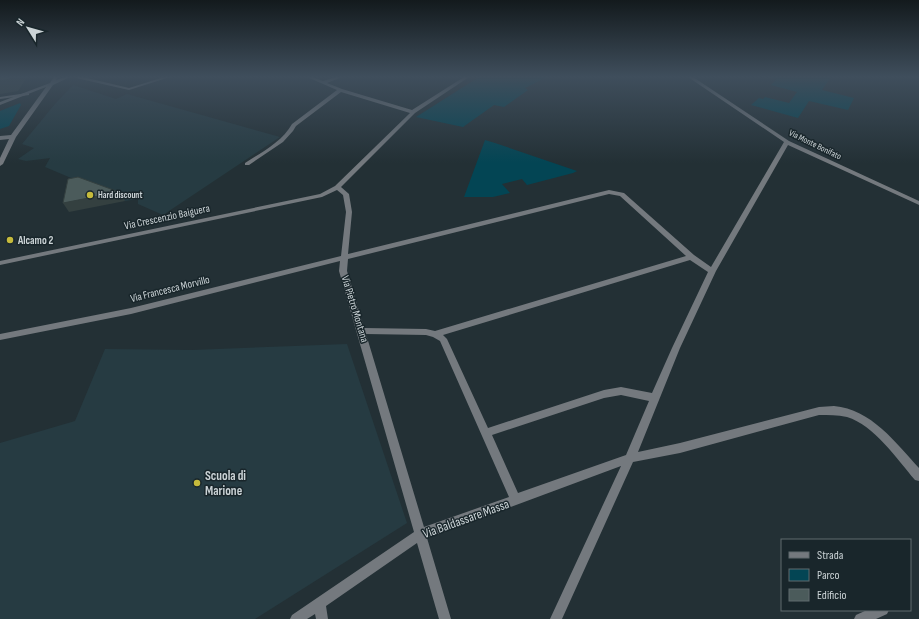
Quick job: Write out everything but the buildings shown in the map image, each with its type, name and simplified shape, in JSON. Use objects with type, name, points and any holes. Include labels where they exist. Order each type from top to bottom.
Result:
[{"type":"street","points":[[0,164],[13,137],[35,106]]},
{"type":"street","points":[[247,164],[284,137],[292,130],[294,125],[319,106]]},
{"type":"street","points":[[393,106],[413,112]]},
{"type":"street","points":[[337,187],[413,112],[422,106]]},
{"type":"street","name":"Via Monte Bonifato","points":[[734,106],[788,142],[919,203]]},
{"type":"street","points":[[0,138],[13,137]]},
{"type":"street","points":[[556,619],[630,458],[676,348],[712,271],[788,142]]},
{"type":"street","name":"Via Pietro Montana","points":[[337,187],[346,194],[349,212],[344,271],[445,619]]},
{"type":"street","name":"Via Crescenzio Baiguera","points":[[0,263],[322,195],[337,187]]},
{"type":"street","name":"Via Francesca Morvillo","points":[[0,337],[131,311],[609,192],[622,194],[691,257],[712,271]]},
{"type":"street","points":[[362,331],[435,334],[691,257]]},
{"type":"street","points":[[435,334],[443,339],[516,500]]},
{"type":"street","points":[[485,433],[604,394],[620,391],[655,398]]},
{"type":"street","name":"Via Baldassare Massa","points":[[296,619],[421,534],[630,458],[680,448],[820,411],[834,409],[861,418],[874,428],[919,476]]},
{"type":"street","points":[[319,603],[322,619]]},
{"type":"street","points":[[860,619],[880,611]]},
{"type":"shaded area","points":[[53,106],[169,106],[280,137],[163,215],[138,204],[138,199],[125,201],[84,186],[76,180],[45,167],[50,158],[26,161],[18,159],[34,148],[22,144]]},
{"type":"shaded area","name":"Scuola di Marione","points":[[347,344],[407,523],[255,619],[0,619],[0,443],[75,421],[105,349],[192,350]]},
{"type":"green space","points":[[13,106],[20,106],[9,126],[0,129],[0,111]]},
{"type":"green space","points":[[434,106],[493,106],[463,127],[416,117]]},
{"type":"green space","points":[[754,106],[806,106],[798,118]]},
{"type":"green space","points":[[830,106],[850,106],[848,110]]},
{"type":"green space","points":[[485,140],[577,171],[527,185],[522,179],[502,184],[510,193],[493,197],[464,197]]},
{"type":"place","name":"Hard discount","points":[[90,195]]},
{"type":"place","name":"Alcamo 2","points":[[10,240]]},
{"type":"place","name":"Scuola di Marione","points":[[197,483]]}]
